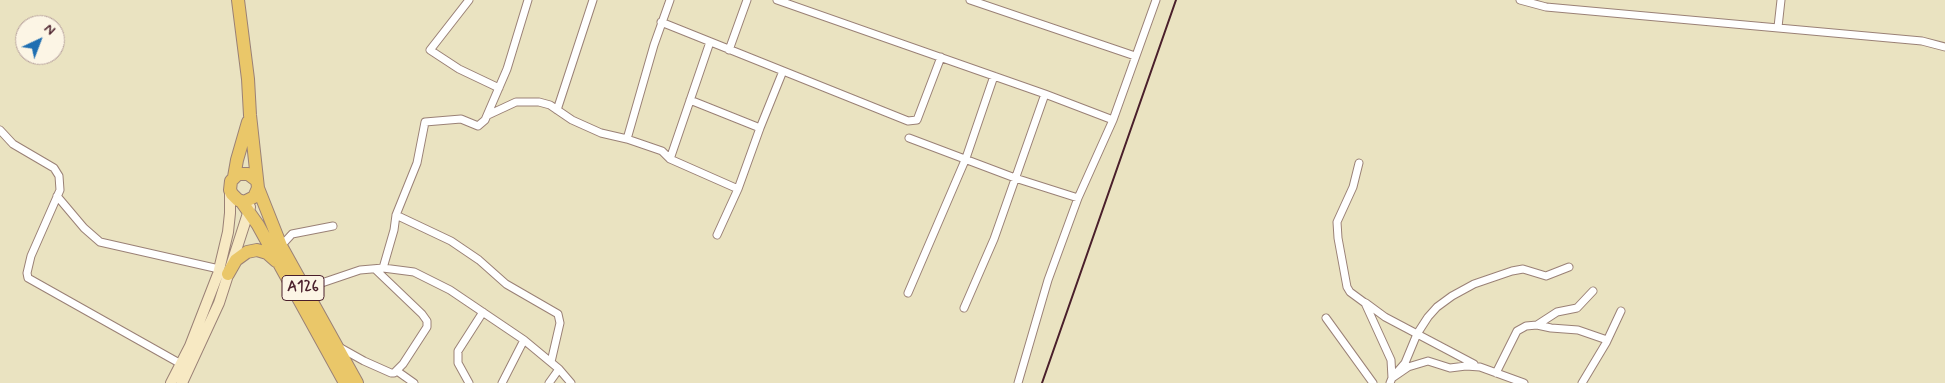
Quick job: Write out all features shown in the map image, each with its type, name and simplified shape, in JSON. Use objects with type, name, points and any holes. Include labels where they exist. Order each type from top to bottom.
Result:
[{"type":"highway","name":"A126","points":[[238,0],[248,79],[251,196],[284,272],[346,383]]},
{"type":"highway","name":"A126","points":[[250,115],[232,183],[235,198],[251,196]]},
{"type":"highway","points":[[232,183],[243,173],[252,176],[251,196]]},
{"type":"highway","name":"A126","points":[[251,196],[357,383]]},
{"type":"highway","points":[[224,271],[239,257],[247,252],[257,250],[270,255],[284,272]]},
{"type":"main road","points":[[171,383],[182,364],[210,295],[224,271],[232,183]]},
{"type":"main road","points":[[182,383],[212,319],[224,271],[251,196]]},
{"type":"street","points":[[469,0],[430,50],[460,69],[499,88]]},
{"type":"street","points":[[379,269],[394,230],[396,215],[417,164],[425,122],[461,119],[478,126],[488,115],[499,88],[528,0]]},
{"type":"street","points":[[556,110],[593,0]]},
{"type":"street","points":[[627,139],[661,22],[670,0]]},
{"type":"street","points":[[730,50],[747,0]]},
{"type":"street","points":[[778,0],[942,57],[1113,120]]},
{"type":"street","points":[[970,0],[1135,56]]},
{"type":"street","points":[[1018,383],[1048,280],[1078,198],[1113,120],[1155,2],[1145,0]]},
{"type":"street","points":[[1520,0],[1546,7],[1922,41],[1945,47]]},
{"type":"street","points":[[1778,27],[1781,0]]},
{"type":"street","points":[[661,22],[908,121],[917,120],[942,57]]},
{"type":"street","points":[[670,159],[710,42]]},
{"type":"street","points":[[717,235],[738,189],[760,128],[784,71]]},
{"type":"street","points":[[908,293],[966,158],[994,76]]},
{"type":"street","points":[[964,308],[994,239],[1045,94]]},
{"type":"street","points":[[690,100],[760,128]]},
{"type":"street","points":[[488,115],[516,102],[539,102],[550,105],[601,133],[627,139],[662,151],[670,159],[738,189]]},
{"type":"street","points":[[0,130],[13,144],[54,168],[60,185],[58,196],[31,256],[27,273],[28,278],[182,364]]},
{"type":"street","points":[[909,138],[1015,178],[1078,198]]},
{"type":"street","points":[[1359,163],[1353,187],[1337,222],[1341,257],[1347,287],[1350,292],[1385,316],[1480,367],[1524,383]]},
{"type":"street","points":[[58,196],[84,228],[100,242],[224,271]]},
{"type":"street","points":[[396,215],[451,241],[479,260],[506,284],[558,314],[560,323],[551,362]]},
{"type":"street","points":[[281,246],[292,234],[333,226]]},
{"type":"street","points":[[1391,380],[1406,364],[1417,334],[1437,307],[1452,296],[1474,284],[1512,271],[1523,269],[1546,276],[1569,267]]},
{"type":"street","points":[[336,346],[391,373],[396,371],[427,327],[422,314],[379,269]]},
{"type":"street","points":[[304,289],[360,270],[379,269],[414,272],[450,290],[524,340],[559,369],[571,383]]},
{"type":"street","points":[[1537,325],[1557,312],[1578,308],[1594,291]]},
{"type":"street","points":[[1365,303],[1391,360],[1391,380]]},
{"type":"street","points":[[1582,383],[1608,340],[1621,311]]},
{"type":"street","points":[[469,383],[458,363],[457,355],[483,312]]},
{"type":"street","points":[[1326,318],[1373,383]]},
{"type":"street","points":[[1496,373],[1517,331],[1526,326],[1537,325],[1578,330],[1608,340]]},
{"type":"street","points":[[502,383],[524,340]]},
{"type":"street","points":[[1391,380],[1408,368],[1428,361],[1450,368],[1480,367]]},
{"type":"street","points":[[549,383],[559,369]]},
{"type":"street","points":[[396,371],[414,383]]},
{"type":"railway","points":[[1042,383],[1176,0]]}]
